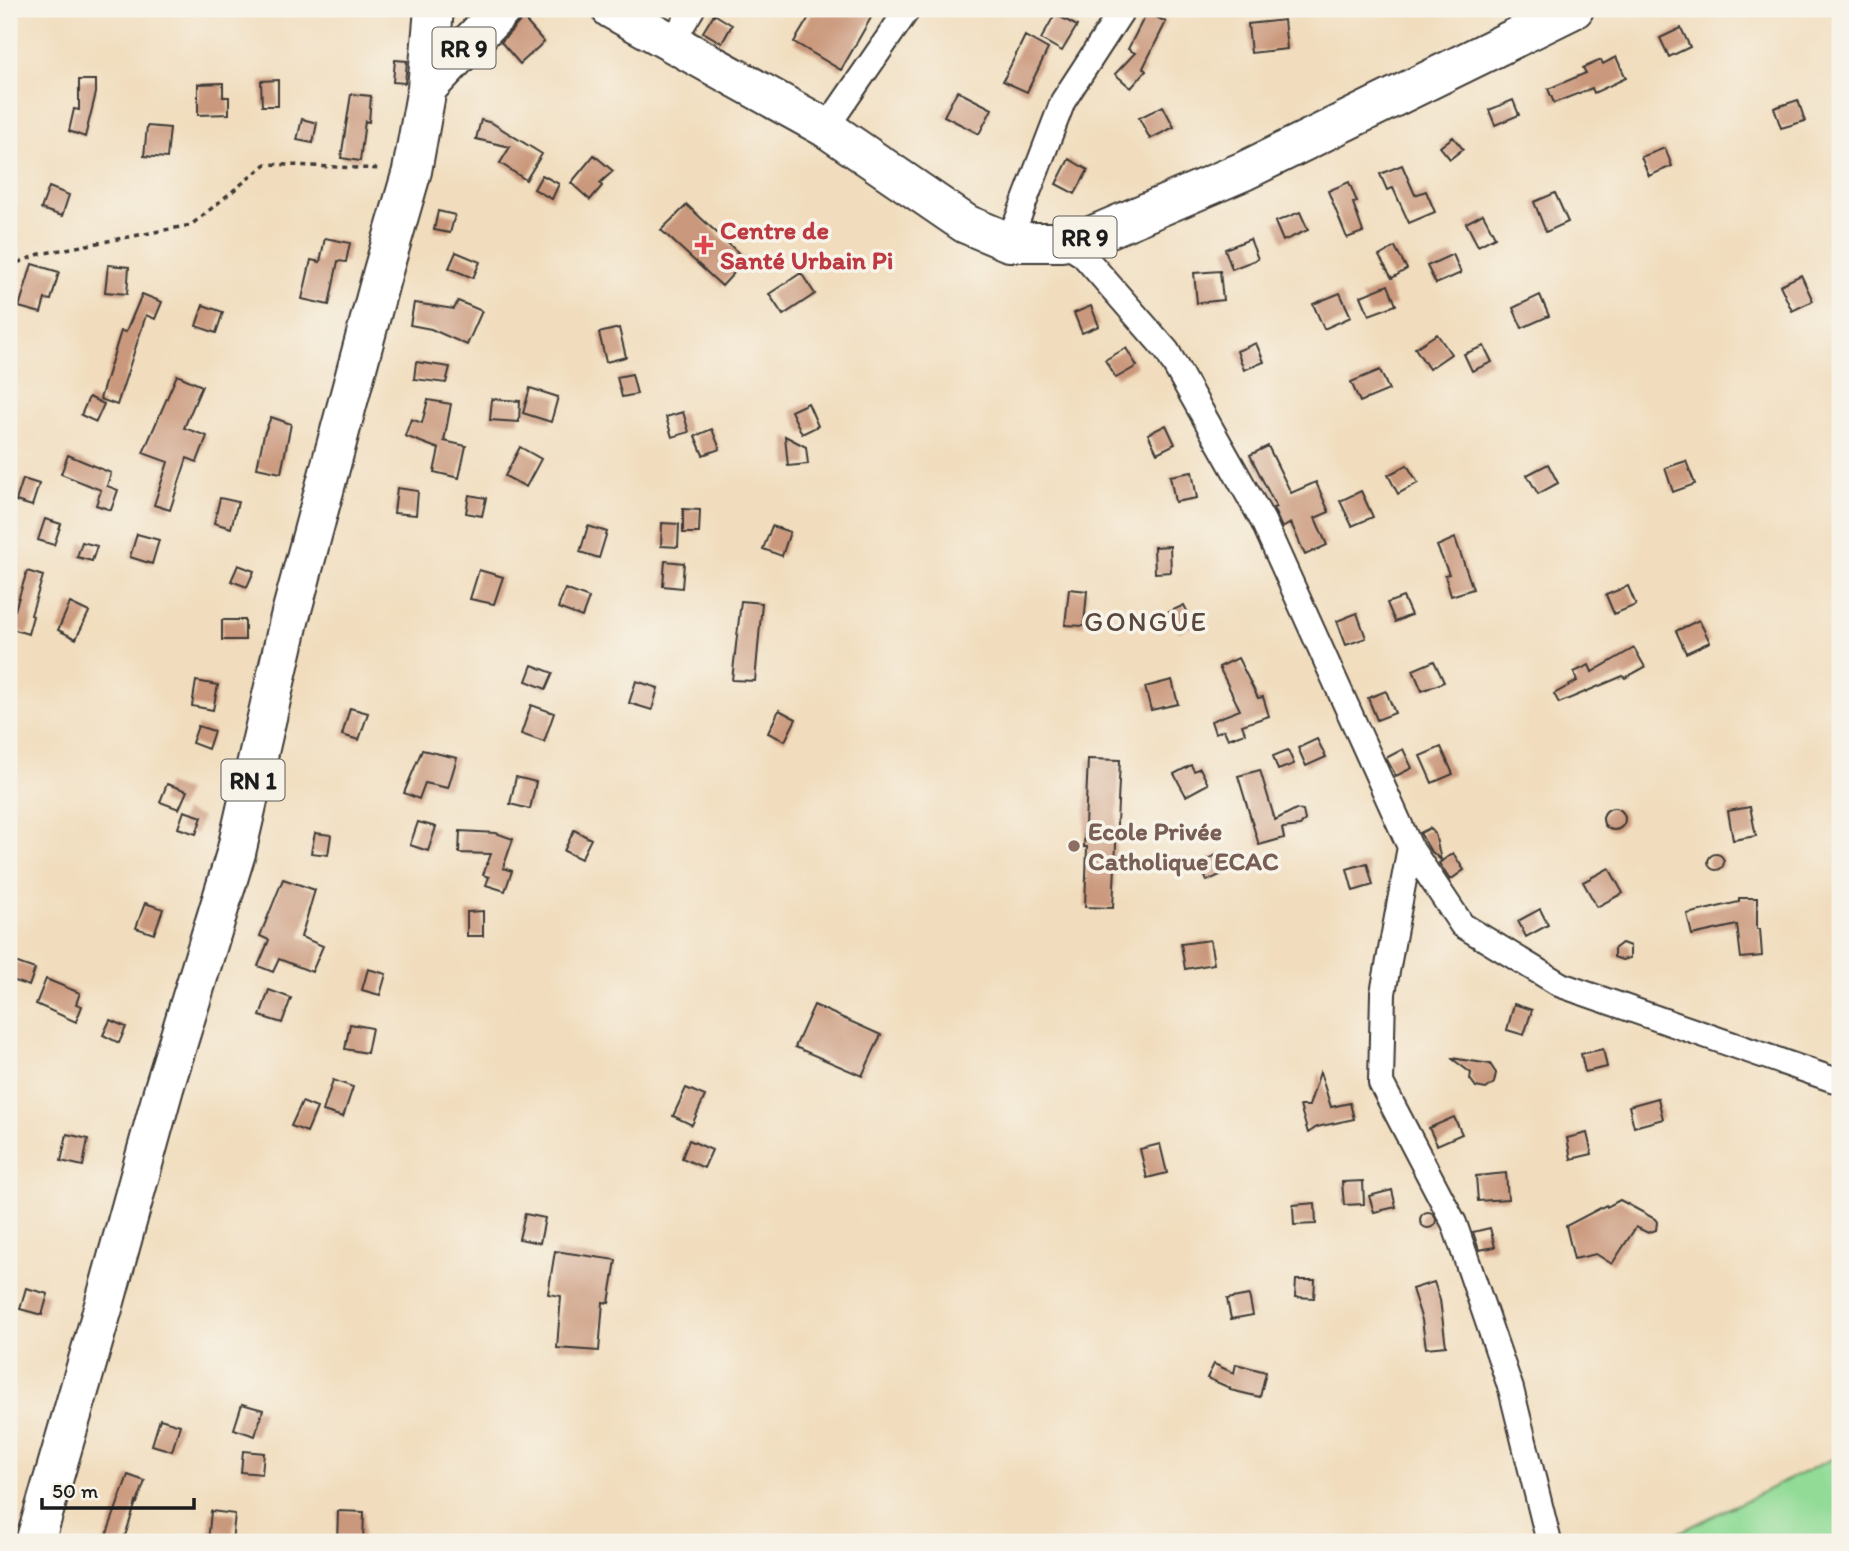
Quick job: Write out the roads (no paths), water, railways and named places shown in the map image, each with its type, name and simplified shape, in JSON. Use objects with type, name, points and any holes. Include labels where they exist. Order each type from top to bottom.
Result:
[{"type":"main road","name":"RN 1","points":[[35,1542],[164,1088],[236,853],[289,621],[412,171],[427,88],[434,9]]},
{"type":"main road","name":"RR 9","points":[[427,88],[502,9]]},
{"type":"main road","name":"RR 9","points":[[611,9],[826,128],[966,224],[1009,242],[1062,242],[1091,236],[1244,171],[1574,9]]},
{"type":"street","points":[[671,44],[692,9]]},
{"type":"street","points":[[826,128],[908,9]]},
{"type":"street","points":[[1009,242],[1063,101],[1123,9]]},
{"type":"street","points":[[1062,242],[1083,256],[1167,351],[1263,521],[1410,847],[1462,925],[1561,985],[1840,1082]]},
{"type":"street","points":[[1410,847],[1383,993],[1381,1083],[1454,1223],[1511,1389],[1549,1542]]},
{"type":"place","name":"Centre de Santé Urbain Pi","points":[[704,245]]},
{"type":"place","name":"Ecole Privée Catholique ECAC","points":[[1074,846]]},
{"type":"district","name":"GONGUE","points":[[1146,621]]}]
